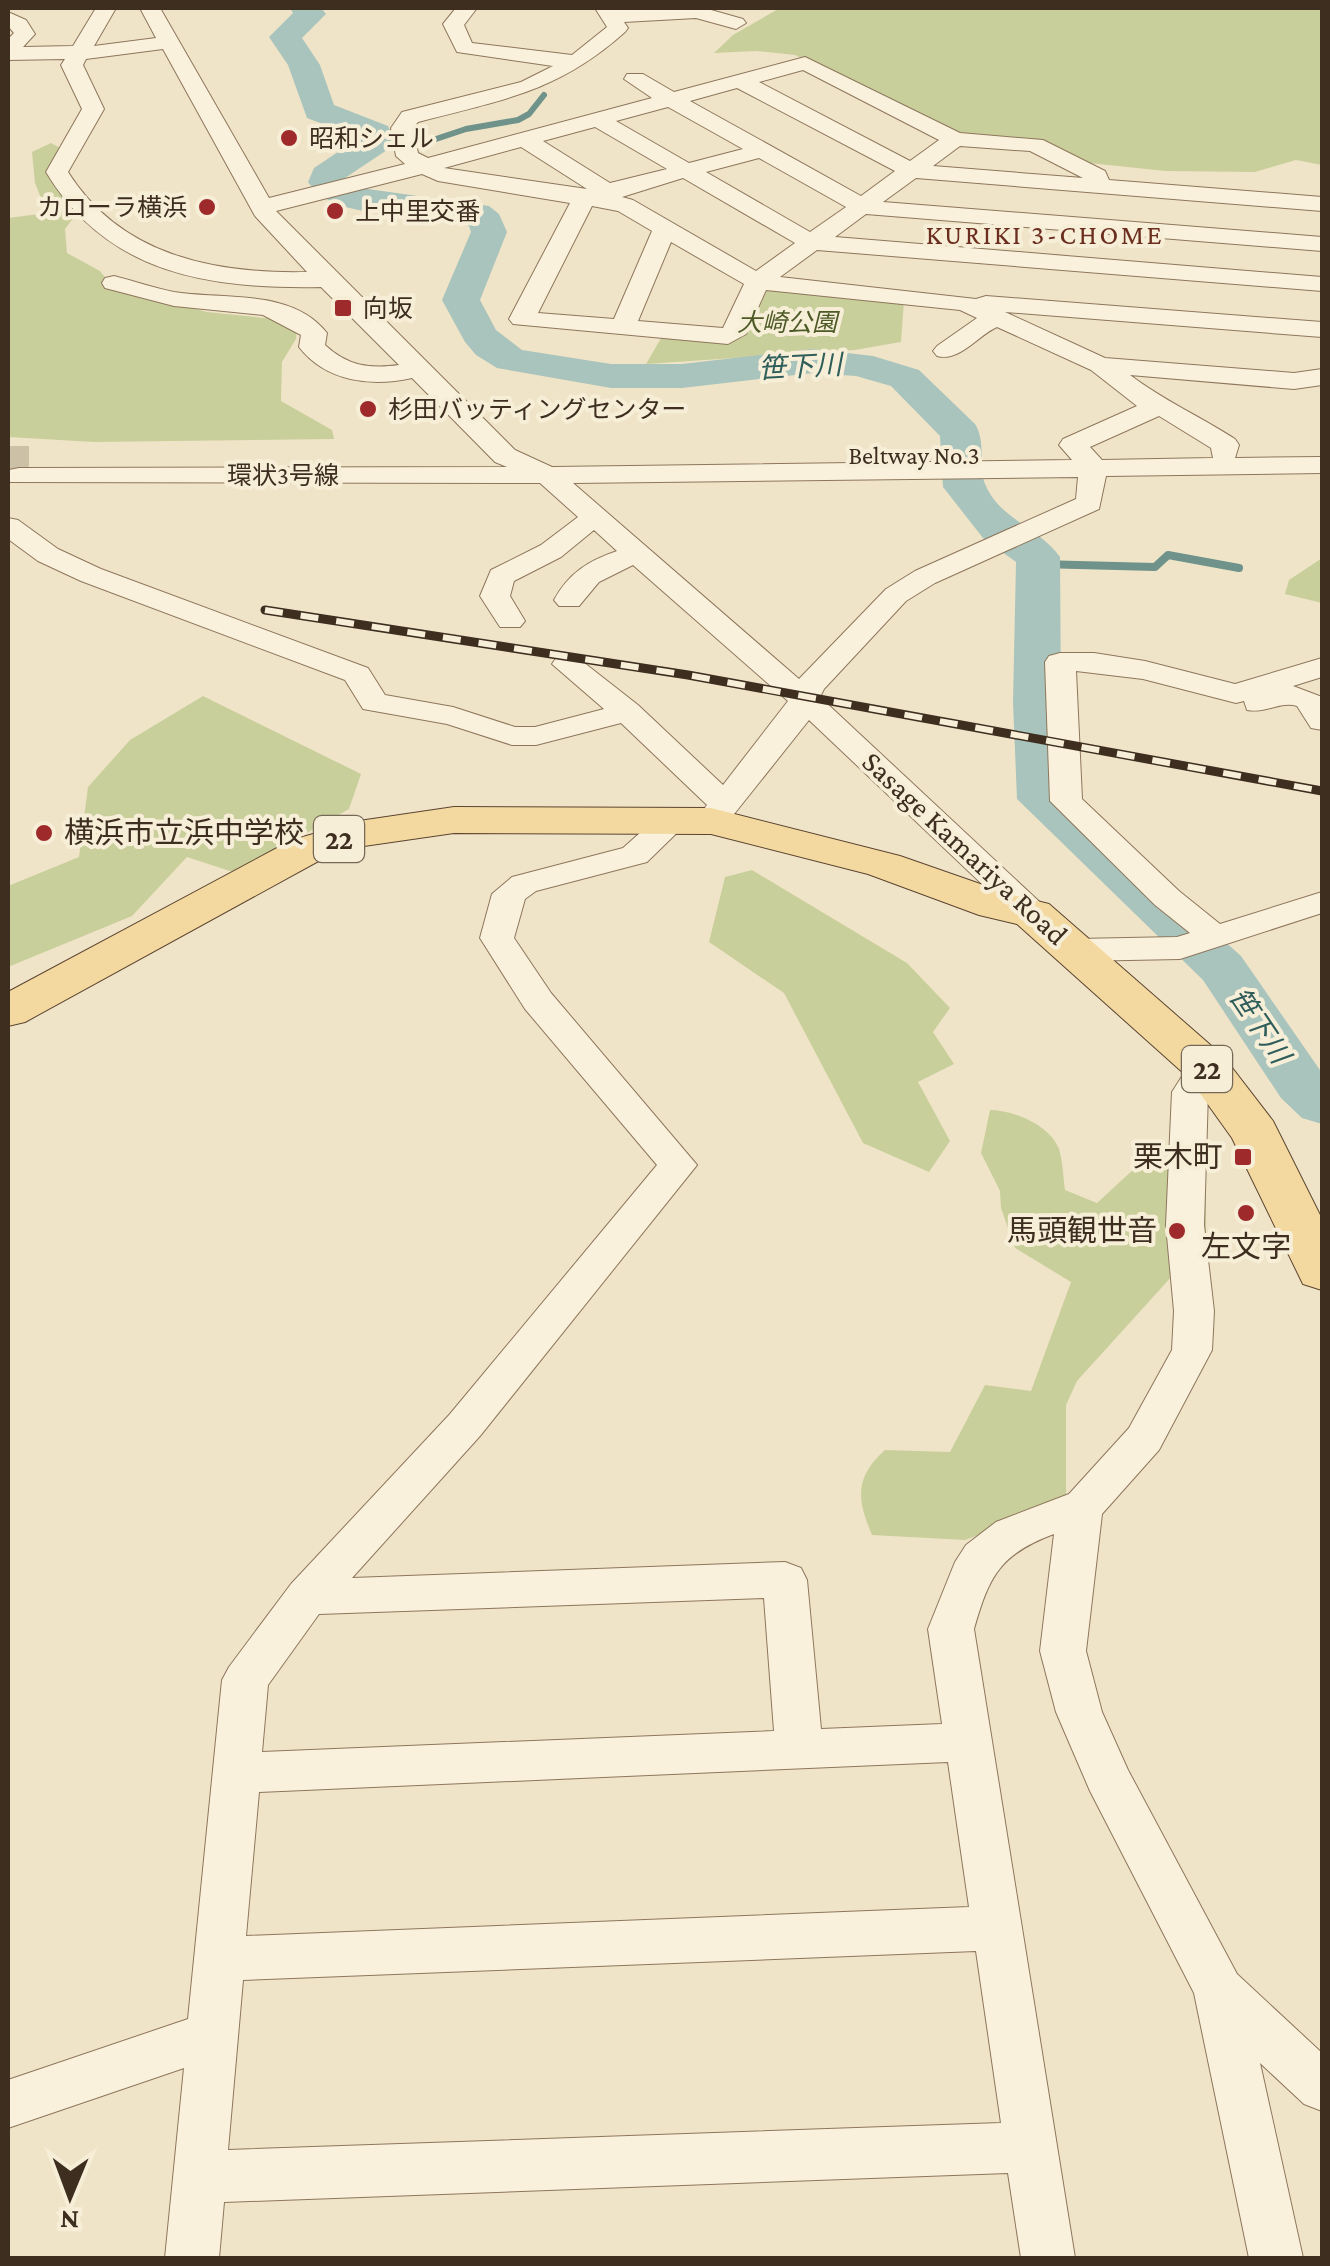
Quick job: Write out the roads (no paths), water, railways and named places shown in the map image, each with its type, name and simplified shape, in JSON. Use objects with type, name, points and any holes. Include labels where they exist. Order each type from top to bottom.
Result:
[{"type":"main road","name":"22","points":[[8,1011],[308,849],[335,840],[454,820],[702,816],[884,865],[995,905],[1033,914]]},
{"type":"main road","name":"Sasage Kamariya Road","points":[[1033,914],[1206,1066],[1254,1133],[1322,1272]]},
{"type":"street","points":[[106,8],[72,65],[93,108],[84,136],[62,157],[57,172],[84,208],[110,230],[152,254],[200,273],[264,279],[330,279]]},
{"type":"street","name":"Sasage Kamariya Road","points":[[150,8],[272,205],[596,519],[806,701],[1033,914]]},
{"type":"street","name":"Sasage Kamariya Road","points":[[171,8],[286,238],[505,456],[543,465]]},
{"type":"street","points":[[467,8],[454,24],[475,72]]},
{"type":"street","points":[[475,72],[529,87],[574,62],[618,28],[608,12]]},
{"type":"street","points":[[608,12],[697,12],[736,23]]},
{"type":"street","points":[[8,18],[19,24],[25,34],[8,52]]},
{"type":"street","points":[[8,52],[79,53],[168,42]]},
{"type":"street","points":[[574,62],[475,72],[410,117],[402,128],[407,156],[438,174],[615,199],[686,171],[760,152]]},
{"type":"street","points":[[272,205],[805,63],[955,139],[1035,144],[1097,176],[1098,186]]},
{"type":"street","points":[[634,79],[863,207],[1322,244]]},
{"type":"street","points":[[740,81],[912,172],[1322,204]]},
{"type":"street","points":[[597,119],[810,242],[1322,284]]},
{"type":"street","points":[[524,139],[664,230],[757,282],[965,303],[1322,329]]},
{"type":"street","points":[[584,197],[522,319],[728,336],[737,329],[757,282],[955,139]]},
{"type":"street","points":[[1104,311],[1125,188]]},
{"type":"street","points":[[624,327],[664,230]]},
{"type":"street","points":[[114,282],[174,299],[277,310],[296,316],[314,333],[312,347],[326,363],[351,372],[375,377],[419,369]]},
{"type":"street","points":[[965,303],[1100,365],[1156,408],[1172,410],[1225,445],[1224,455]]},
{"type":"street","points":[[946,351],[974,328],[998,318]]},
{"type":"street","points":[[1100,365],[1294,381],[1322,377]]},
{"type":"street","points":[[192,2258],[244,1680],[307,1597],[465,1425],[678,1166],[538,1001],[497,938],[509,894],[524,884],[635,855],[702,816],[806,701],[810,686],[896,595],[925,577],[1089,503],[1088,460],[1073,445],[1156,408]]},
{"type":"street","name":"Beltway No.3","points":[[543,465],[1322,454]]},
{"type":"street","name":"環状3号線","points":[[505,456],[24,468],[543,465]]},
{"type":"street","name":"Beltway No.3","points":[[1088,460],[1322,465]]},
{"type":"street","points":[[510,621],[495,596],[502,576],[550,551],[578,527],[596,519]]},
{"type":"street","points":[[8,526],[48,555],[91,575],[357,674],[374,702],[453,716],[512,736],[536,736],[627,712]]},
{"type":"street","points":[[569,600],[577,584],[590,573],[636,554]]},
{"type":"street","points":[[1213,935],[1167,898],[1063,794],[1060,662],[1132,668],[1236,694],[1322,667]]},
{"type":"street","points":[[566,664],[627,712],[702,816]]},
{"type":"street","points":[[1132,668],[1137,679],[1217,702],[1243,705],[1288,694],[1309,700],[1322,721]]},
{"type":"street","points":[[1077,950],[1180,948],[1322,902]]},
{"type":"street","points":[[1206,1066],[1190,1092],[1186,1225],[1194,1311],[1192,1350],[1144,1439],[1084,1506],[1077,1523],[1063,1651],[1079,1712],[1106,1777],[1219,1990],[1276,2258]]},
{"type":"street","points":[[1048,2258],[951,1629],[964,1581],[985,1551],[1001,1537],[1084,1506]]},
{"type":"street","points":[[307,1597],[785,1580],[799,1748]]},
{"type":"street","points":[[238,1773],[968,1742]]},
{"type":"street","points":[[220,1960],[1000,1928]]},
{"type":"street","points":[[1219,1990],[1322,2087]]},
{"type":"street","points":[[8,2104],[211,2035]]},
{"type":"street","points":[[198,2177],[1031,2148]]},
{"type":"waterway","name":"笹下川","points":[[305,8],[310,14],[285,37],[304,65],[319,111],[376,133],[378,141],[326,175],[326,182],[359,199],[476,214],[486,222],[489,232],[461,300],[490,347],[511,360],[611,376],[682,376],[813,361],[859,364],[905,378],[960,433],[964,487],[998,529],[1038,557],[1037,702],[1042,799],[1086,835],[1139,892],[1222,968],[1301,1085],[1322,1105]]},
{"type":"waterway","points":[[415,146],[466,129],[518,120],[529,114],[544,95]]},
{"type":"waterway","points":[[374,145],[383,146]]},
{"type":"waterway","points":[[1039,564],[1155,567],[1168,555],[1239,568]]},
{"type":"tunnel","points":[[8,461],[29,461]]},
{"type":"railway","points":[[265,610],[688,675],[1322,791]]},
{"type":"place","name":"昭和シェル","points":[[289,138]]},
{"type":"place","name":"カローラ横浜","points":[[207,207]]},
{"type":"place","name":"上中里交番","points":[[335,211]]},
{"type":"place","name":"向坂","points":[[343,308]]},
{"type":"place","name":"杉田バッティングセンター","points":[[368,409]]},
{"type":"place","name":"横浜市立浜中学校","points":[[44,833]]},
{"type":"place","name":"栗木町","points":[[1243,1157]]},
{"type":"place","name":"左文字","points":[[1246,1213]]},
{"type":"place","name":"馬頭観世音","points":[[1177,1231]]},
{"type":"district","name":"KURIKI 3-CHOME","points":[[1045,234]]},
{"type":"park label","name":"大崎公園","points":[[787,322]]}]
